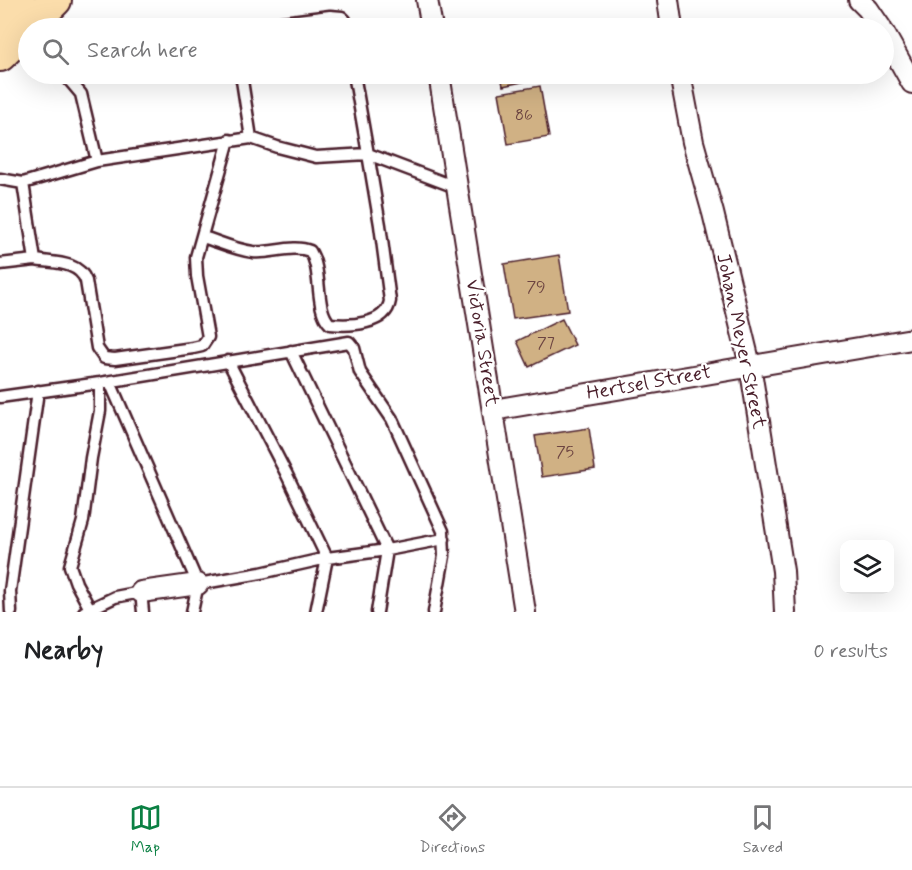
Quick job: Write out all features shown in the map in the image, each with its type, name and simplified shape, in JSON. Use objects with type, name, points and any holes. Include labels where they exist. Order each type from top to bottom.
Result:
[{"type":"main road","points":[[37,18],[55,0]]},
{"type":"main road","points":[[0,55],[18,37]]},
{"type":"street","points":[[427,0],[430,18]]},
{"type":"street","points":[[668,0],[671,18]]},
{"type":"street","points":[[859,0],[874,18]]},
{"type":"street","points":[[894,51],[912,83]]},
{"type":"street","name":"Victoria Street","points":[[441,84],[525,612]]},
{"type":"street","name":"Johan Meyer Street","points":[[682,84],[693,142],[750,365],[783,571],[785,612]]},
{"type":"street","name":"Hertsel Street","points":[[493,410],[912,339]]},
{"type":"street","points":[[141,592],[198,584]]},
{"type":"lane","points":[[314,18],[330,16],[343,18]]},
{"type":"lane","points":[[72,84],[81,94],[97,161]]},
{"type":"lane","points":[[243,84],[251,138]]},
{"type":"lane","points":[[203,237],[255,252],[306,249],[313,255],[324,313],[328,322],[354,324],[377,319],[386,313],[390,301],[381,225],[356,84]]},
{"type":"lane","points":[[0,179],[23,183],[97,161],[251,138],[316,157],[368,154],[458,188]]},
{"type":"lane","points":[[0,264],[35,260],[75,267],[83,273],[97,348],[104,358],[115,359],[202,346],[208,340],[208,330],[196,263],[197,250],[203,237],[229,140]]},
{"type":"lane","points":[[23,183],[35,260]]},
{"type":"lane","points":[[0,397],[105,382],[344,341],[352,344],[360,372],[392,419],[408,458],[439,519],[444,539],[441,579],[434,612]]},
{"type":"lane","points":[[291,351],[387,550],[377,612]]},
{"type":"lane","points":[[228,361],[327,558],[316,612]]},
{"type":"lane","points":[[105,382],[198,584],[192,612]]},
{"type":"lane","points":[[105,382],[91,458],[83,522],[70,566],[87,611],[115,597],[141,592],[143,612]]},
{"type":"lane","points":[[11,612],[10,591],[38,392]]},
{"type":"lane","points":[[198,584],[327,558],[444,539]]},
{"type":"building","points":[[540,86],[549,137],[508,144],[499,93]]},
{"type":"building","points":[[559,255],[568,311],[513,319],[504,264]]},
{"type":"building","points":[[562,319],[575,345],[529,367],[517,341]]},
{"type":"building","points":[[589,428],[595,469],[542,477],[535,436]]}]
